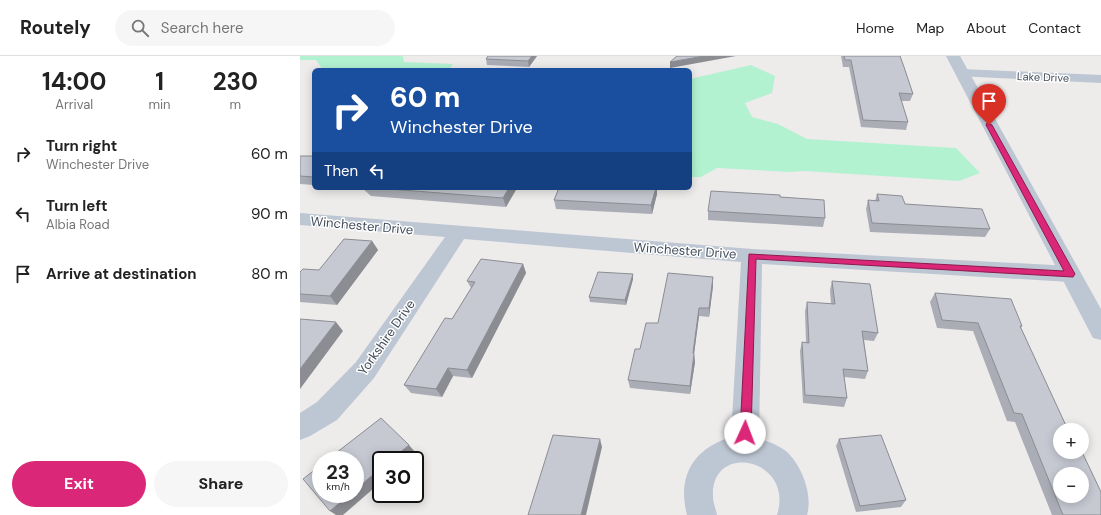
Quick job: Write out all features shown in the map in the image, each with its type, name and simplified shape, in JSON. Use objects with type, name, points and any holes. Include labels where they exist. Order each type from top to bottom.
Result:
[{"type":"street","points":[[953,56],[1101,331]]},
{"type":"street","name":"Lake Drive","points":[[962,73],[1101,79]]},
{"type":"street","name":"Winchester Drive","points":[[300,219],[752,256],[1070,274]]},
{"type":"street","name":"Yorkshire Drive","points":[[300,427],[327,411],[366,370],[458,233]]},
{"type":"street","points":[[745,448],[752,256]]},
{"type":"street","points":[[702,515],[698,499],[699,483],[705,468],[716,457],[730,450],[745,448],[759,451],[772,458],[783,468],[791,482],[794,497],[792,515]]},
{"type":"green space","points":[[300,56],[403,56],[404,62],[453,64],[450,68],[322,68],[316,60],[300,60]]},
{"type":"green space","points":[[751,65],[775,76],[772,93],[745,103],[752,117],[778,124],[807,139],[956,148],[980,173],[959,181],[805,171],[789,172],[717,168],[701,177],[692,177],[692,79]]},
{"type":"building","points":[[488,56],[532,56],[528,61],[486,59]]},
{"type":"building","points":[[677,56],[704,56],[670,62]]},
{"type":"building","points":[[844,56],[900,56],[913,94],[899,93],[908,122],[863,120],[851,60],[845,60]]},
{"type":"building","points":[[300,156],[312,156],[312,177],[300,176]]},
{"type":"building","points":[[402,190],[508,190],[503,198]]},
{"type":"building","points":[[558,190],[655,190],[651,205],[554,200]]},
{"type":"building","points":[[711,191],[780,195],[780,197],[824,200],[825,218],[708,211]]},
{"type":"building","points":[[877,194],[902,196],[905,204],[982,209],[990,229],[872,223],[868,200],[879,201]]},
{"type":"building","points":[[344,239],[372,241],[330,296],[300,294],[300,272],[303,269],[319,270]]},
{"type":"building","points":[[481,259],[523,264],[467,370],[448,368],[436,389],[404,385],[445,318],[452,319],[475,282],[467,281]]},
{"type":"building","points":[[598,272],[633,274],[625,300],[589,297]]},
{"type":"building","points":[[668,273],[713,277],[709,308],[699,308],[690,386],[628,380],[635,349],[640,349],[646,323],[658,323]]},
{"type":"building","points":[[832,281],[870,284],[878,333],[862,331],[868,371],[843,369],[847,398],[805,395],[802,342],[809,343],[807,302],[835,304]]},
{"type":"building","points":[[935,293],[1011,299],[1022,326],[1020,326],[1065,423],[1053,423],[1053,459],[1085,459],[1101,492],[1101,515],[1063,515],[1058,503],[1089,503],[1089,467],[1053,467],[1053,490],[1022,414],[1014,413],[978,323],[942,320]]},
{"type":"building","points":[[300,319],[336,322],[300,369]]},
{"type":"building","points":[[381,418],[409,445],[402,451],[372,451],[372,476],[364,482],[364,451],[339,451]]},
{"type":"building","points":[[553,435],[600,439],[581,515],[528,515]]},
{"type":"building","points":[[881,435],[906,500],[860,506],[839,439]]},
{"type":"building","points":[[312,472],[312,490],[303,479]]},
{"type":"building","points":[[323,503],[339,503],[330,511]]},
{"type":"route","points":[[745,433],[752,256],[1070,274],[989,125]]}]
